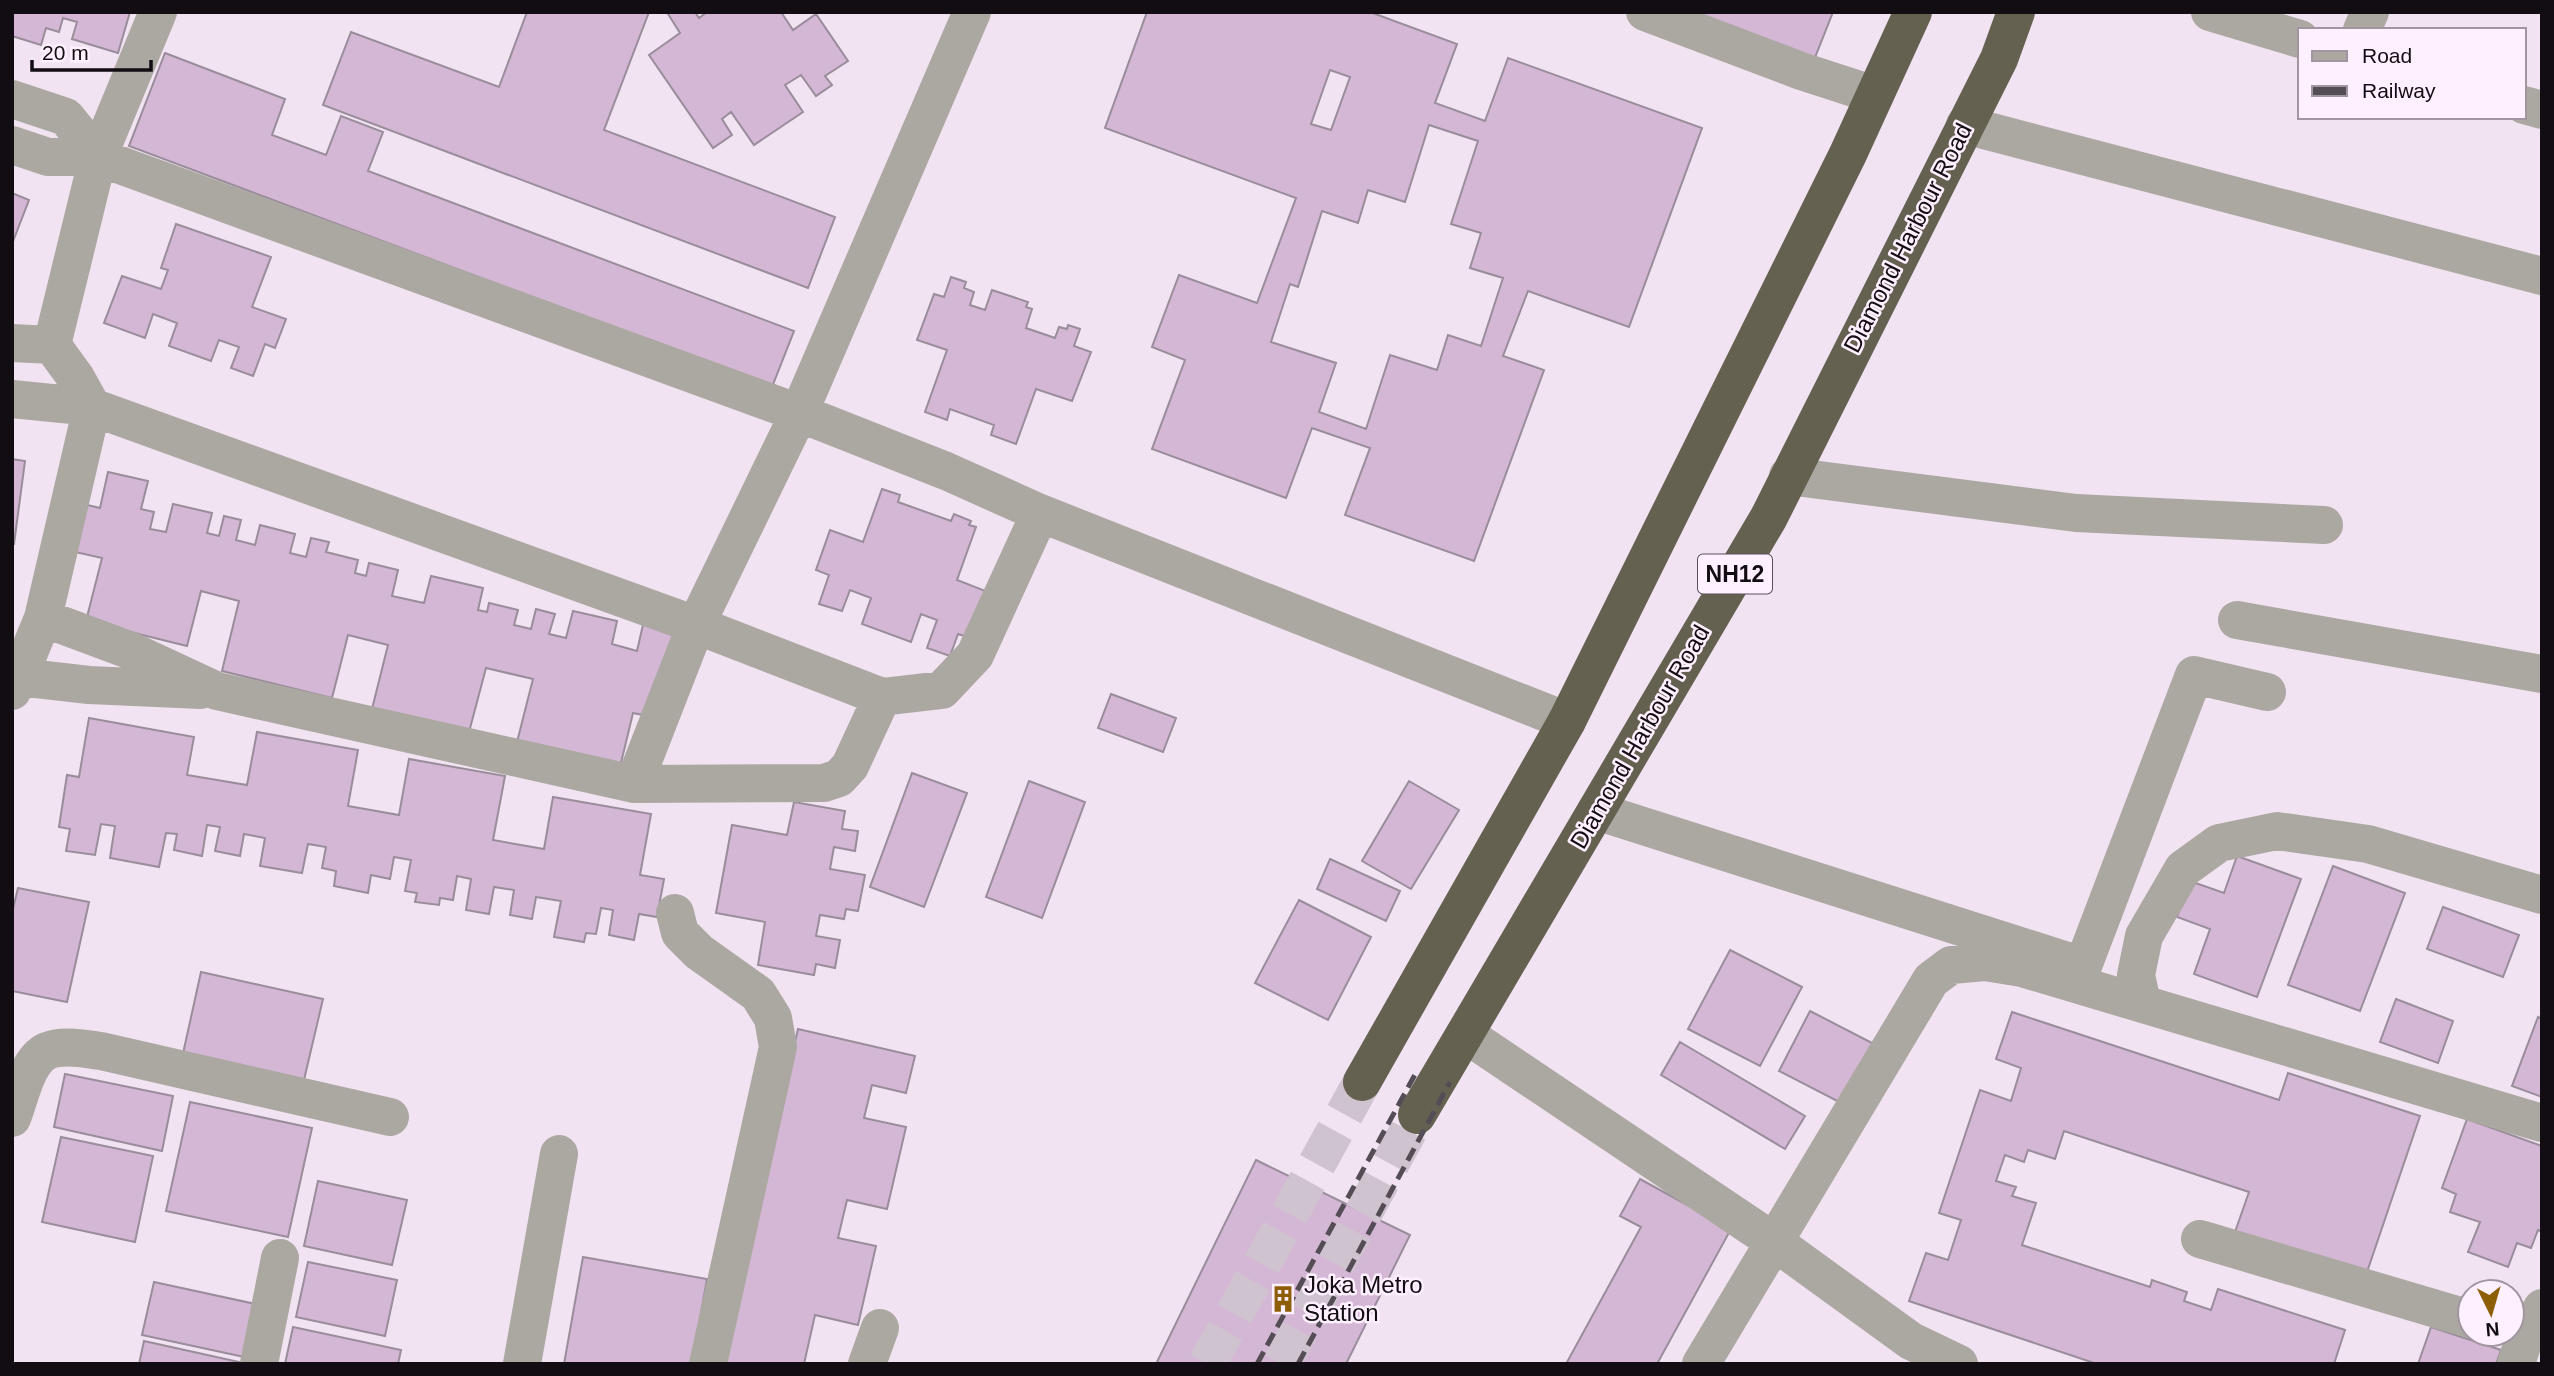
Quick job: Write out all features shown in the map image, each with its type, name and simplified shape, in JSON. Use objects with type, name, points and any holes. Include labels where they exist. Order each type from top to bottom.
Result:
[{"type":"highway","points":[[1362,1082],[1567,720],[1875,95],[1913,12]]},
{"type":"highway","name":"Diamond Harbour Road","points":[[1418,1115],[1769,517],[1998,59],[2016,12]]},
{"type":"street","points":[[52,345],[99,157],[158,12]]},
{"type":"street","points":[[634,784],[696,625],[799,413],[972,12]]},
{"type":"street","points":[[1645,12],[1801,71],[1875,95]]},
{"type":"street","points":[[2210,12],[2298,38]]},
{"type":"street","points":[[2363,28],[2370,12]]},
{"type":"street","points":[[12,100],[66,117],[99,157]]},
{"type":"street","points":[[1965,125],[2542,275]]},
{"type":"street","points":[[12,145],[48,157],[99,157],[799,413],[946,471],[1040,513],[1567,720]]},
{"type":"street","points":[[12,343],[52,345]]},
{"type":"street","points":[[52,345],[76,378],[92,407],[43,618],[16,684],[217,691],[634,784],[824,783],[839,778],[850,766],[882,697]]},
{"type":"street","points":[[12,398],[92,407],[696,625],[882,697],[942,690],[975,654],[1040,513]]},
{"type":"street","points":[[1788,476],[2076,513],[2324,525]]},
{"type":"street","points":[[43,618],[129,650],[217,691]]},
{"type":"street","points":[[2237,621],[2542,674]]},
{"type":"street","points":[[1596,811],[2083,966],[2194,675],[2267,692]]},
{"type":"street","points":[[2142,1003],[2136,975],[2144,936],[2183,869],[2220,843],[2277,831],[2368,844],[2542,895]]},
{"type":"street","points":[[675,913],[680,933],[699,952],[758,994],[773,1018],[778,1047],[708,1364]]},
{"type":"street","points":[[1701,1364],[1931,980],[1951,965],[1985,962],[2022,968],[2542,1123]]},
{"type":"street","points":[[1465,1034],[1773,1241],[1911,1341],[1959,1364]]},
{"type":"street","points":[[12,1118],[32,1066],[46,1052],[66,1048],[101,1051],[390,1117]]},
{"type":"street","points":[[522,1364],[559,1154]]},
{"type":"street","points":[[2200,1239],[2456,1315]]},
{"type":"street","points":[[258,1364],[280,1258]]},
{"type":"street","points":[[867,1364],[880,1328]]},
{"type":"building","points":[[12,12],[130,12],[118,53],[72,39],[77,22],[63,18],[59,32],[46,28],[41,45],[12,36]]},
{"type":"building","points":[[527,12],[649,12],[604,130],[835,217],[808,288],[323,105],[351,32],[499,87]]},
{"type":"building","points":[[695,12],[699,18],[707,12],[781,12],[793,30],[816,14],[848,61],[825,76],[832,85],[816,96],[801,75],[785,85],[803,112],[754,145],[731,112],[722,119],[732,135],[713,148],[649,55],[680,33],[668,14]]},
{"type":"building","points":[[1147,12],[1370,12],[1457,44],[1435,103],[1485,121],[1508,58],[1702,128],[1629,327],[1528,291],[1503,356],[1544,370],[1474,561],[1345,515],[1370,448],[1312,428],[1286,498],[1152,449],[1185,360],[1152,347],[1179,275],[1257,303],[1296,198],[1105,128]],"holes":[[[1330,70],[1350,77],[1331,130],[1311,124]],[[1429,125],[1478,141],[1451,224],[1481,233],[1470,268],[1503,278],[1481,346],[1448,335],[1437,370],[1390,355],[1366,429],[1319,412],[1336,363],[1271,342],[1290,284],[1298,287],[1322,211],[1358,223],[1368,190],[1405,202]]]},
{"type":"building","points":[[1690,12],[1833,12],[1814,60]]},
{"type":"building","points":[[165,53],[285,99],[272,135],[326,155],[341,116],[383,132],[368,171],[794,331],[772,387],[129,146]]},
{"type":"building","points":[[12,193],[29,200],[12,244]]},
{"type":"building","points":[[176,224],[271,257],[252,307],[286,319],[275,348],[265,344],[253,376],[231,368],[239,347],[219,340],[211,361],[169,346],[177,323],[153,314],[145,338],[104,323],[122,276],[161,289],[168,270],[161,268]]},
{"type":"building","points":[[951,277],[966,282],[964,288],[974,292],[970,305],[985,310],[992,290],[1028,302],[1026,307],[1032,309],[1026,328],[1055,338],[1059,327],[1067,329],[1068,325],[1080,329],[1074,346],[1091,352],[1072,401],[1036,389],[1016,444],[991,435],[994,425],[950,409],[947,420],[925,412],[947,350],[917,340],[934,294],[944,297]]},
{"type":"building","points":[[12,459],[25,461],[14,544],[12,544]]},
{"type":"building","points":[[108,472],[148,481],[141,509],[154,512],[150,529],[166,532],[173,504],[212,513],[207,533],[219,536],[224,516],[241,520],[236,540],[255,545],[260,525],[295,534],[290,553],[306,557],[311,538],[329,542],[326,552],[358,560],[355,573],[366,576],[369,563],[398,570],[392,596],[424,603],[431,576],[483,588],[478,610],[487,612],[489,603],[518,610],[514,625],[531,629],[536,609],[555,614],[549,634],[566,638],[573,611],[617,621],[612,644],[637,651],[645,616],[676,623],[652,717],[633,713],[620,767],[517,742],[533,679],[486,668],[469,732],[372,709],[388,645],[348,635],[332,698],[222,671],[239,601],[201,591],[187,646],[86,621],[102,558],[71,551],[83,504],[100,508]]},
{"type":"building","points":[[882,489],[900,495],[898,502],[951,521],[954,514],[971,521],[969,525],[976,527],[957,580],[988,592],[971,638],[958,634],[950,656],[927,648],[937,620],[921,614],[911,642],[862,624],[871,598],[850,590],[842,611],[819,604],[829,575],[816,570],[830,530],[863,542]]},
{"type":"building","points":[[1111,694],[1176,718],[1163,752],[1098,728]]},
{"type":"building","points":[[89,718],[194,737],[187,775],[247,785],[257,732],[358,750],[348,806],[399,815],[409,759],[505,776],[493,840],[544,849],[553,797],[651,814],[640,875],[664,879],[657,917],[639,914],[634,940],[609,935],[613,910],[601,908],[596,934],[586,933],[584,942],[554,937],[561,901],[536,897],[532,919],[510,915],[514,890],[494,887],[489,914],[466,910],[471,879],[457,876],[453,900],[440,898],[439,905],[415,902],[417,893],[405,891],[411,860],[394,857],[390,879],[371,875],[368,893],[334,886],[336,871],[322,868],[326,847],[308,844],[302,873],[260,866],[265,838],[244,834],[240,856],[215,851],[220,827],[207,825],[202,856],[174,850],[177,834],[166,833],[159,867],[110,858],[115,826],[101,824],[95,855],[66,851],[70,829],[59,827],[67,775],[79,777]]},
{"type":"building","points":[[912,773],[967,793],[924,907],[870,887]]},
{"type":"building","points":[[1029,781],[1085,802],[1042,918],[986,897]]},
{"type":"building","points":[[1409,781],[1459,810],[1411,889],[1362,861]]},
{"type":"building","points":[[794,802],[845,811],[842,829],[858,831],[855,851],[834,847],[830,869],[865,875],[858,911],[846,909],[844,919],[820,915],[816,936],[840,940],[835,968],[816,964],[814,975],[758,965],[765,922],[716,913],[732,825],[787,835]]},
{"type":"building","points":[[2237,856],[2301,879],[2257,997],[2194,974],[2210,929],[2177,917],[2190,881],[2224,893]]},
{"type":"building","points":[[1330,859],[1400,891],[1386,921],[1317,889]]},
{"type":"building","points":[[2333,866],[2405,893],[2360,1011],[2288,985]]},
{"type":"building","points":[[18,888],[89,902],[67,1002],[12,991],[12,913]]},
{"type":"building","points":[[1299,900],[1371,937],[1328,1020],[1255,983]]},
{"type":"building","points":[[2443,907],[2519,935],[2503,977],[2427,949]]},
{"type":"building","points":[[1730,950],[1802,987],[1760,1066],[1688,1029]]},
{"type":"building","points":[[201,972],[323,999],[303,1084],[182,1058]]},
{"type":"building","points":[[2396,999],[2453,1021],[2438,1063],[2380,1042]]},
{"type":"building","points":[[1810,1011],[1872,1043],[1841,1103],[1779,1071]]},
{"type":"building","points":[[2012,1012],[2279,1100],[2288,1073],[2420,1116],[2366,1275],[2235,1232],[2249,1192],[2064,1131],[2055,1159],[2028,1150],[2024,1162],[2005,1155],[1996,1181],[2016,1187],[2012,1196],[2036,1203],[2022,1245],[2150,1287],[2152,1280],[2187,1292],[2184,1301],[2211,1310],[2218,1289],[2345,1330],[2334,1364],[2097,1364],[1909,1301],[1926,1253],[1948,1260],[1961,1220],[1939,1213],[1980,1090],[2011,1101],[2021,1068],[1996,1059]]},
{"type":"building","points":[[2538,1017],[2542,1019],[2542,1097],[2512,1086]]},
{"type":"building","points":[[798,1029],[915,1056],[906,1093],[872,1085],[864,1118],[906,1127],[887,1209],[847,1200],[838,1238],[876,1246],[858,1325],[815,1315],[804,1364],[720,1364]]},
{"type":"building","points":[[1680,1042],[1805,1116],[1785,1149],[1661,1075]]},
{"type":"building","points":[[65,1074],[173,1096],[162,1151],[54,1127]]},
{"type":"building","points":[[190,1102],[312,1128],[288,1237],[166,1211]]},
{"type":"building","points":[[2467,1119],[2542,1146],[2542,1232],[2538,1230],[2531,1248],[2517,1243],[2508,1267],[2468,1252],[2480,1222],[2450,1212],[2456,1194],[2442,1188]]},
{"type":"building","points":[[61,1137],[153,1156],[135,1242],[42,1222]]},
{"type":"building","name":"Joka Metro Station","points":[[1256,1160],[1410,1235],[1346,1364],[1156,1364]]},
{"type":"building","points":[[1640,1179],[1731,1229],[1657,1364],[1566,1364],[1641,1227],[1620,1216]]},
{"type":"building","points":[[318,1181],[407,1200],[392,1265],[304,1246]]},
{"type":"building","points":[[583,1257],[707,1279],[692,1364],[564,1364]]},
{"type":"building","points":[[308,1262],[397,1280],[385,1336],[296,1317]]},
{"type":"building","points":[[154,1282],[260,1305],[249,1358],[142,1335]]},
{"type":"building","points":[[293,1327],[401,1350],[398,1364],[285,1364]]},
{"type":"building","points":[[2431,1327],[2456,1335],[2456,1348],[2501,1350],[2496,1364],[2418,1364]]},
{"type":"building","points":[[144,1341],[248,1364],[139,1364]]},
{"type":"tunnel","points":[[1207,1364],[1362,1082]]},
{"type":"tunnel","points":[[1281,1364],[1417,1115]]},
{"type":"railway","points":[[1257,1364],[1417,1071]]},
{"type":"railway","points":[[1298,1364],[1450,1082]]},
{"type":"place","name":"Joka Metro Station","points":[[1283,1299]]}]
